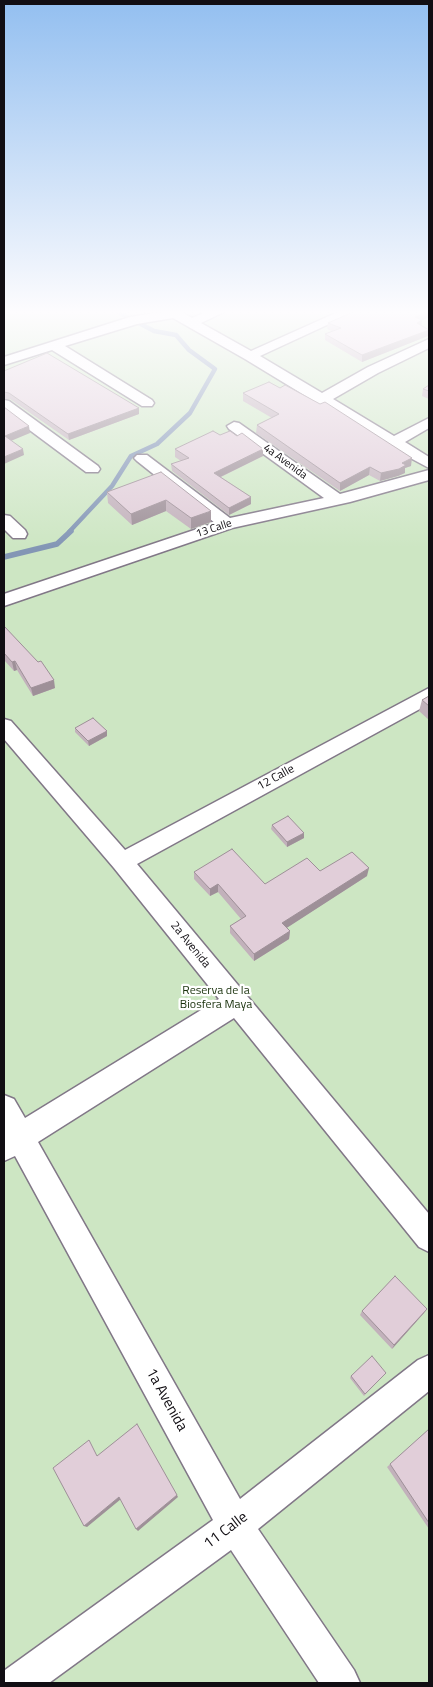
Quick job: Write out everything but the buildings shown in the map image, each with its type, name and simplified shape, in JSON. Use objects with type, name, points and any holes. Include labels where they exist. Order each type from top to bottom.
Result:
[{"type":"street","points":[[127,391],[147,403]]},
{"type":"street","points":[[306,391],[429,463]]},
{"type":"street","points":[[321,400],[337,391]]},
{"type":"street","points":[[4,404],[92,470]]},
{"type":"street","points":[[393,443],[429,422]]},
{"type":"street","name":"4a Avenida","points":[[234,426],[336,499]]},
{"type":"street","points":[[142,458],[227,524]]},
{"type":"street","name":"13 Calle","points":[[4,600],[227,524],[429,475]]},
{"type":"street","points":[[4,520],[19,534]]},
{"type":"street","name":"12 Calle","points":[[122,862],[429,695]]},
{"type":"street","name":"2a Avenida","points":[[4,726],[122,862],[429,1237]]},
{"type":"street","points":[[12,1142],[237,1002]]},
{"type":"street","name":"1a Avenida","points":[[4,1108],[12,1142],[235,1525],[341,1683]]},
{"type":"street","name":"11 Calle","points":[[18,1683],[235,1525],[429,1371]]},
{"type":"green space","name":"Reserva de la Biosfera Maya","points":[[4,391],[429,391],[429,1683],[4,1683]]},
{"type":"waterway","points":[[69,532],[112,486],[131,456],[157,444],[190,413],[203,391]]},
{"type":"waterway","points":[[4,557],[57,544],[71,531]]}]
